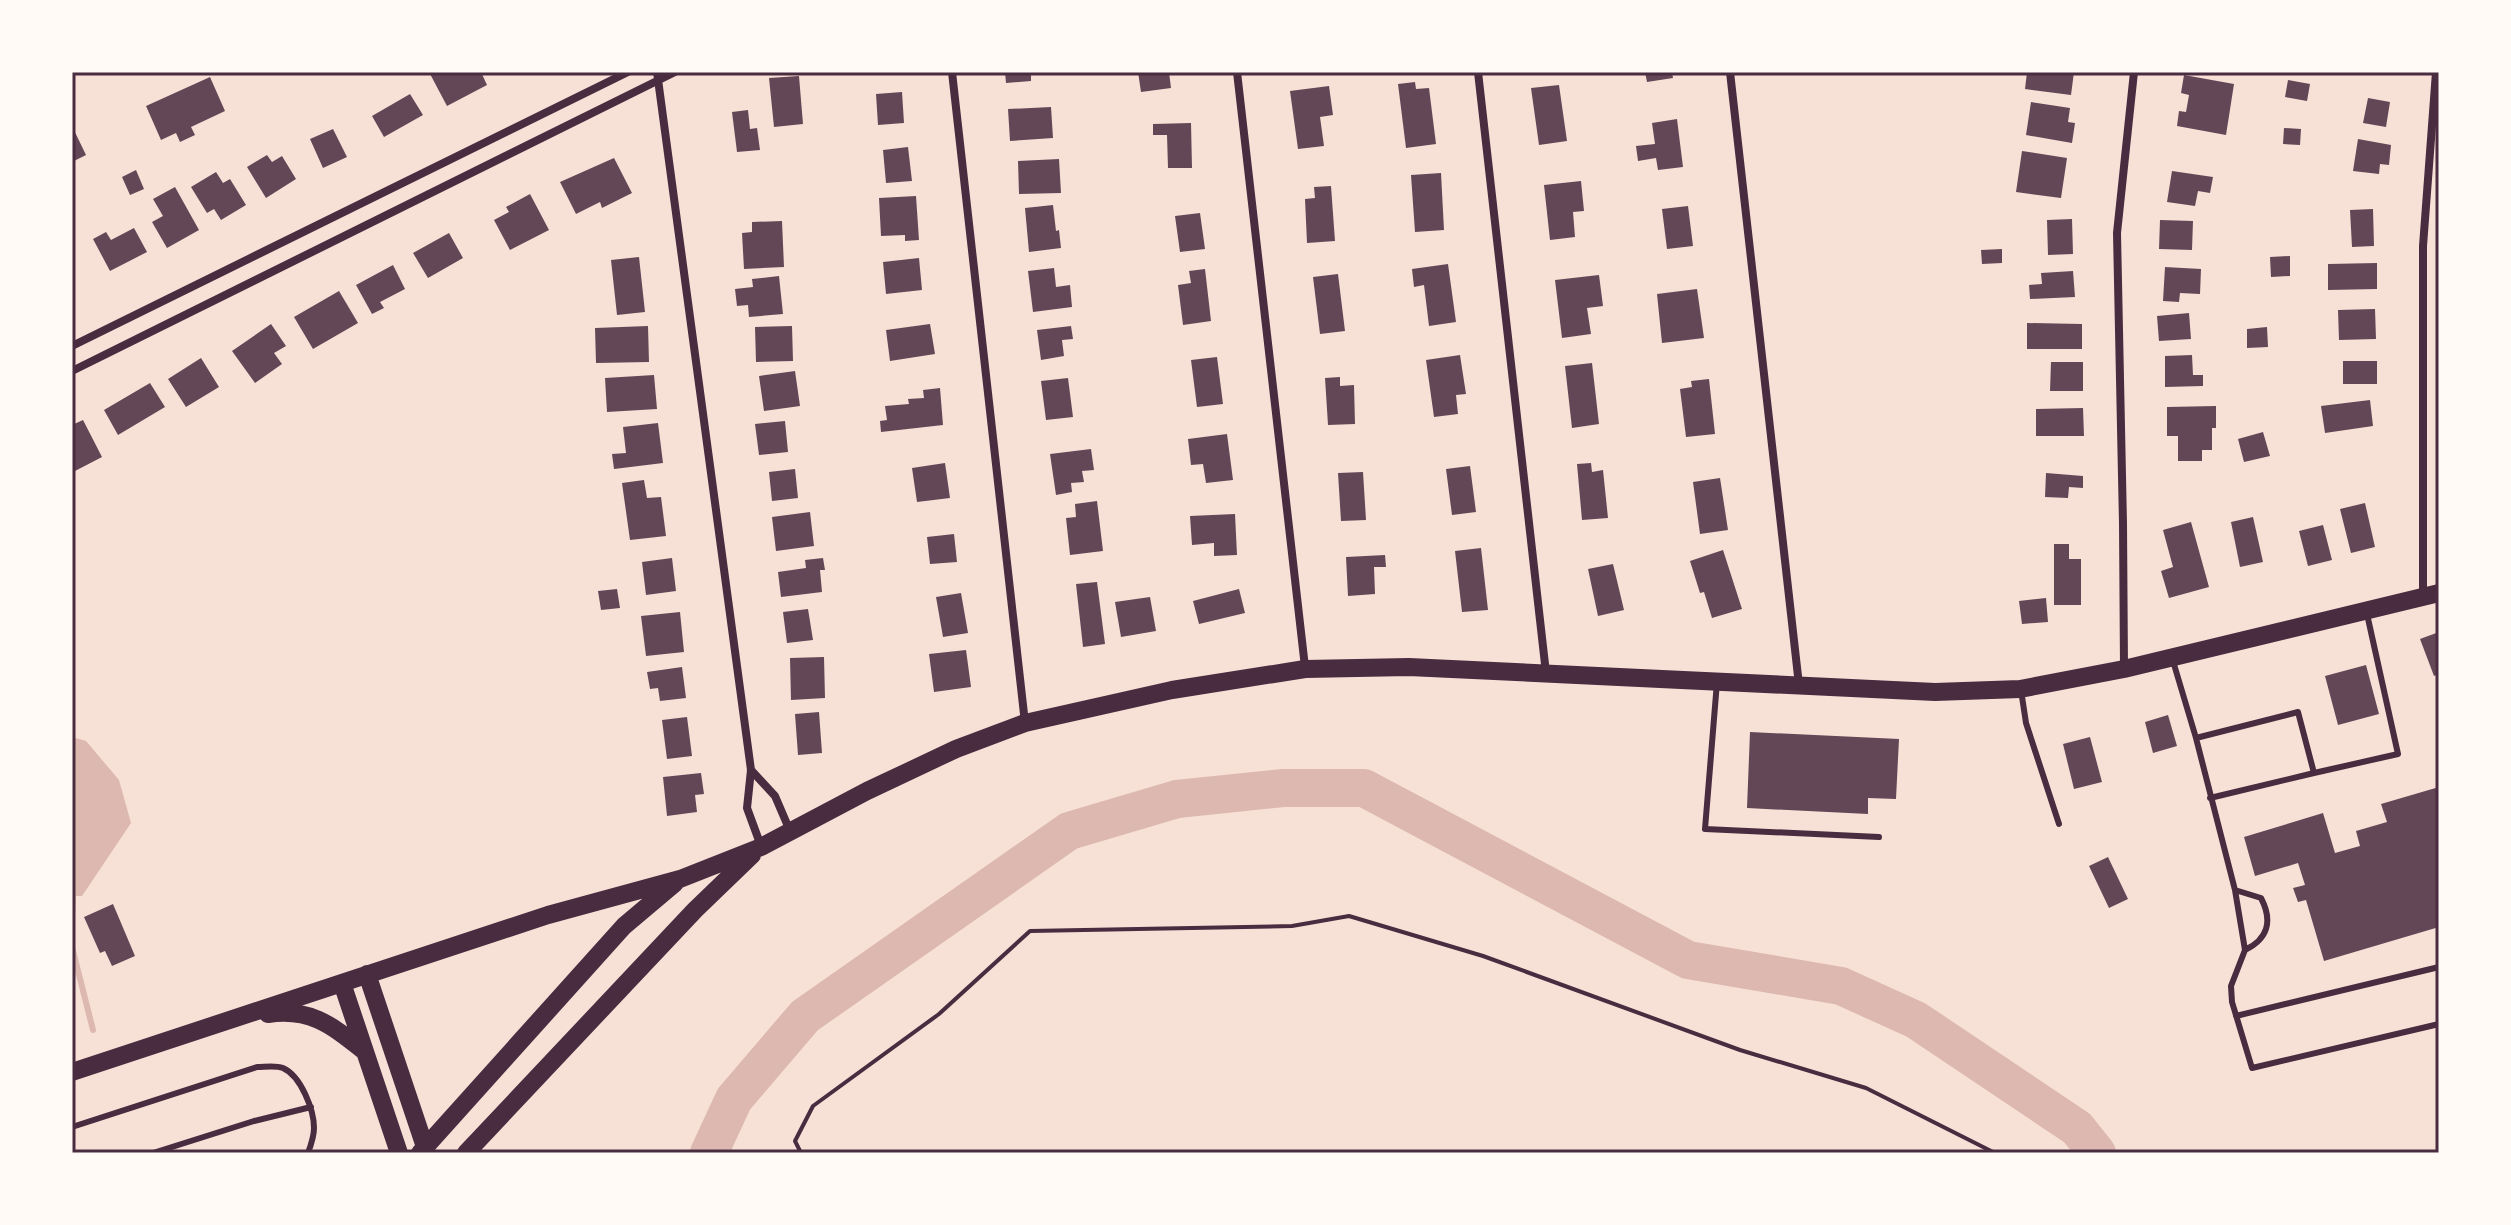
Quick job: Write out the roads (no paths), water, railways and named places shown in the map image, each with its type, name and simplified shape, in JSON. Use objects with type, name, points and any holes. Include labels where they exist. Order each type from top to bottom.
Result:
[{"type":"main road","points":[[72,1072],[548,915],[680,879],[761,847],[956,749],[1025,723],[1172,690],[1305,669],[1409,667],[1935,692],[2020,689],[2124,669],[2431,595]]},
{"type":"main road","points":[[466,1153],[695,910],[761,847]]},
{"type":"main road","points":[[423,1151],[624,926],[680,879]]},
{"type":"main road","points":[[367,974],[423,1151]]},
{"type":"main road","points":[[342,983],[399,1153]]},
{"type":"main road","points":[[230,1019],[282,1012],[299,1013],[332,1025],[363,1050]]},
{"type":"street","points":[[72,346],[628,72]]},
{"type":"street","points":[[72,371],[658,76],[675,72]]},
{"type":"street","points":[[952,72],[1025,723]]},
{"type":"street","points":[[1237,72],[1305,669]]},
{"type":"street","points":[[1478,72],[1546,673]]},
{"type":"street","points":[[1730,72],[1799,685]]},
{"type":"street","points":[[2124,669],[2117,233],[2134,72]]},
{"type":"street","points":[[2431,595],[2423,246],[2436,72]]},
{"type":"street","points":[[658,76],[751,770],[747,808],[761,847]]},
{"type":"street","points":[[751,770],[775,796],[790,831]]},
{"type":"lane","points":[[2210,798],[2398,754],[2366,611]]},
{"type":"lane","points":[[2172,658],[2235,890],[2245,950],[2231,986],[2236,1016],[2252,1068],[2439,1024]]},
{"type":"lane","points":[[1717,681],[1705,829],[1879,837]]},
{"type":"lane","points":[[2020,689],[2026,723],[2059,824]]},
{"type":"lane","points":[[2196,738],[2298,712],[2314,773]]},
{"type":"lane","points":[[2235,890],[2261,898],[2269,924],[2262,938],[2245,950]]},
{"type":"lane","points":[[2236,1016],[2439,967]]},
{"type":"lane","points":[[72,1127],[257,1067],[283,1068],[297,1082],[311,1107],[314,1126],[308,1153]]},
{"type":"lane","points":[[153,1153],[254,1121],[311,1107]]},
{"type":"waterway","points":[[709,1153],[734,1099],[805,1016],[1069,831],[1177,799],[1283,788],[1364,788],[1688,960],[1841,986],[1916,1020],[2077,1128],[2097,1153]]},
{"type":"waterway","points":[[72,918],[73,896]]},
{"type":"waterway","points":[[72,947],[93,1030]]}]
